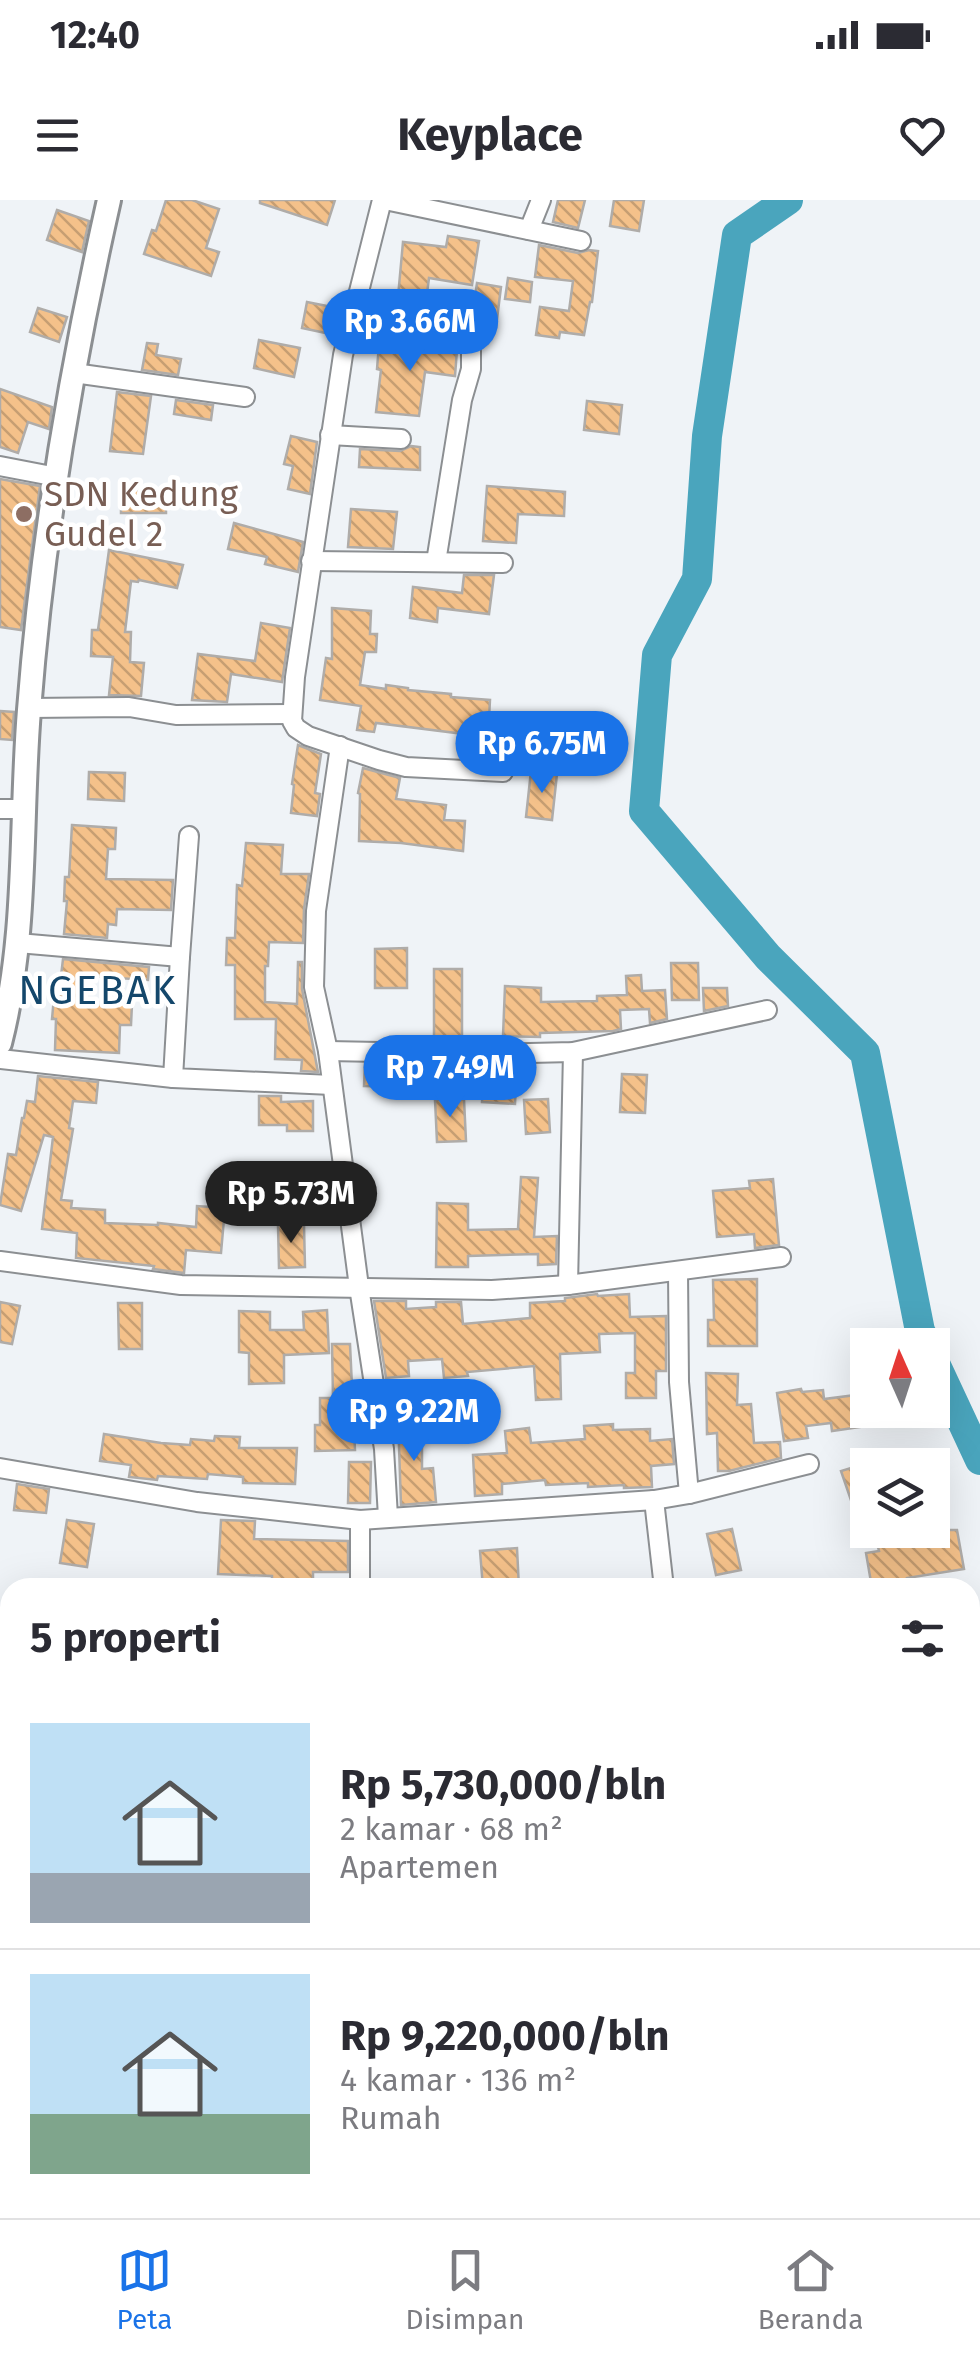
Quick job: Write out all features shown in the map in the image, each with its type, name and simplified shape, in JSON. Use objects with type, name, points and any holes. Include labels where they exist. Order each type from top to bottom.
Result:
[{"type":"main road","points":[[0,1043],[18,943],[11,809],[29,708],[57,477],[86,302],[109,200]]},
{"type":"street","points":[[503,772],[406,767],[300,732],[292,721],[330,436],[342,355],[383,200],[435,205],[581,241]]},
{"type":"street","points":[[529,230],[541,200]]},
{"type":"street","points":[[354,304],[433,315],[467,342],[471,351],[436,562]]},
{"type":"street","points":[[74,372],[245,396]]},
{"type":"street","points":[[330,436],[401,439]]},
{"type":"street","points":[[0,466],[57,477]]},
{"type":"street","points":[[312,562],[503,562]]},
{"type":"street","points":[[29,708],[129,708],[176,715],[292,714]]},
{"type":"street","points":[[340,746],[315,929],[314,987],[328,1051],[384,1448],[388,1517]]},
{"type":"street","points":[[173,1078],[188,836]]},
{"type":"street","points":[[18,943],[180,957]]},
{"type":"street","points":[[328,1051],[574,1052],[767,1010]]},
{"type":"street","points":[[568,1285],[574,1052]]},
{"type":"street","points":[[0,1059],[173,1078],[332,1085]]},
{"type":"street","points":[[0,1262],[180,1285],[492,1290],[568,1285],[781,1257]]},
{"type":"street","points":[[678,1272],[679,1382],[688,1494]]},
{"type":"street","points":[[0,1468],[197,1502],[360,1520],[654,1500],[809,1464]]},
{"type":"street","points":[[654,1500],[663,1578]]},
{"type":"street","points":[[360,1520],[360,1578]]},
{"type":"building","points":[[166,200],[192,200],[219,209],[206,248],[219,252],[211,276],[144,254]]},
{"type":"building","points":[[260,200],[335,200],[327,225]]},
{"type":"building","points":[[558,200],[585,200],[578,228],[553,222]]},
{"type":"building","points":[[614,200],[644,200],[639,231],[610,226]]},
{"type":"building","points":[[57,210],[89,221],[82,252],[47,240]]},
{"type":"building","points":[[448,236],[479,241],[472,285],[429,278],[426,301],[398,297],[403,242],[446,247]]},
{"type":"building","points":[[539,245],[578,253],[598,251],[584,335],[536,335],[540,307],[569,311],[573,281],[535,277]]},
{"type":"building","points":[[508,278],[532,282],[530,302],[505,299]]},
{"type":"building","points":[[477,283],[501,287],[496,327],[471,324]]},
{"type":"building","points":[[307,302],[342,309],[335,335],[302,328]]},
{"type":"building","points":[[38,308],[67,317],[59,342],[30,332]]},
{"type":"building","points":[[259,340],[300,348],[294,377],[254,368]]},
{"type":"building","points":[[429,342],[451,344],[457,350],[455,376],[425,372],[419,416],[376,412],[381,370],[377,369],[379,344],[428,347]]},
{"type":"building","points":[[147,343],[158,344],[156,355],[181,359],[178,375],[142,370]]},
{"type":"building","points":[[0,389],[52,407],[49,429],[28,422],[18,453],[0,447]]},
{"type":"building","points":[[117,392],[151,396],[143,454],[110,451]]},
{"type":"building","points":[[176,400],[213,405],[211,420],[174,414]]},
{"type":"building","points":[[587,401],[622,405],[619,434],[584,430]]},
{"type":"building","points":[[291,436],[317,442],[310,494],[288,489],[293,466],[284,464]]},
{"type":"building","points":[[420,447],[420,470],[359,467],[360,449],[400,451]]},
{"type":"building","points":[[0,479],[40,486],[21,630],[0,627]]},
{"type":"building","points":[[487,486],[565,492],[564,516],[518,514],[516,543],[483,541]]},
{"type":"building","points":[[121,488],[139,488],[138,495],[166,499],[166,513],[121,513]]},
{"type":"building","points":[[351,509],[397,512],[393,549],[348,547]]},
{"type":"building","points":[[234,523],[303,542],[298,572],[265,564],[267,557],[228,549]]},
{"type":"building","points":[[109,550],[183,565],[177,588],[131,581],[125,632],[131,632],[130,662],[144,663],[141,696],[109,695],[113,657],[91,656],[92,630],[98,630]]},
{"type":"building","points":[[464,575],[494,575],[489,614],[438,608],[437,622],[410,618],[413,587],[462,593]]},
{"type":"building","points":[[332,608],[371,611],[370,634],[377,634],[376,652],[365,652],[360,685],[490,700],[488,737],[376,723],[374,732],[357,730],[361,706],[320,700],[326,658],[332,659]]},
{"type":"building","points":[[261,623],[290,628],[282,682],[231,674],[227,702],[192,700],[198,654],[255,661]]},
{"type":"building","points":[[0,711],[14,712],[12,740],[0,739]]},
{"type":"building","points":[[298,745],[321,754],[315,793],[320,794],[317,816],[291,813]]},
{"type":"building","points":[[363,768],[400,778],[396,799],[446,805],[444,820],[465,821],[463,851],[359,841],[358,793]]},
{"type":"building","points":[[531,771],[557,774],[552,820],[526,817]]},
{"type":"building","points":[[89,772],[125,773],[124,801],[88,799]]},
{"type":"building","points":[[72,825],[116,828],[115,849],[108,849],[106,879],[173,880],[171,910],[117,909],[116,925],[108,924],[107,938],[64,934],[65,877],[69,877]]},
{"type":"building","points":[[246,843],[283,845],[281,874],[309,874],[303,943],[269,942],[265,1002],[297,1004],[298,962],[302,962],[302,989],[318,1072],[301,1071],[302,1060],[275,1059],[276,1019],[235,1019],[235,965],[226,965],[227,938],[235,938],[237,885],[242,886]]},
{"type":"building","points":[[407,948],[407,988],[375,988],[375,949]]},
{"type":"building","points":[[63,959],[149,967],[148,980],[87,976],[84,1001],[132,1004],[131,1025],[120,1025],[119,1053],[55,1050],[56,1019],[52,1019],[56,975],[61,976]]},
{"type":"building","points":[[671,963],[698,963],[699,1000],[672,1000]]},
{"type":"building","points":[[434,969],[462,969],[462,1037],[434,1037]]},
{"type":"building","points":[[641,975],[642,991],[665,990],[667,1019],[650,1023],[649,1009],[620,1010],[621,1029],[613,1031],[503,1036],[505,986],[541,988],[541,1002],[597,1001],[597,996],[627,995],[626,976]]},
{"type":"building","points":[[703,988],[727,988],[728,1006],[704,1011]]},
{"type":"building","points":[[365,1064],[408,1065],[407,1087],[364,1086]]},
{"type":"building","points":[[484,1066],[517,1066],[515,1104],[482,1102]]},
{"type":"building","points":[[622,1074],[647,1075],[645,1113],[620,1112]]},
{"type":"building","points":[[38,1076],[98,1082],[96,1103],[73,1101],[69,1128],[73,1129],[61,1200],[72,1201],[71,1208],[105,1210],[105,1223],[196,1227],[197,1206],[225,1208],[221,1253],[186,1250],[184,1273],[76,1258],[77,1233],[42,1229],[53,1137],[44,1135],[21,1211],[0,1205],[8,1154],[16,1155],[22,1118],[27,1101],[35,1102]]},
{"type":"building","points":[[259,1096],[281,1096],[281,1102],[313,1101],[313,1131],[287,1131],[287,1125],[259,1125]]},
{"type":"building","points":[[464,1099],[466,1141],[437,1142],[435,1100]]},
{"type":"building","points":[[548,1099],[550,1132],[526,1134],[524,1100]]},
{"type":"building","points":[[521,1177],[538,1178],[534,1237],[557,1236],[556,1264],[538,1265],[538,1254],[468,1256],[468,1267],[436,1267],[437,1203],[468,1204],[468,1230],[518,1229]]},
{"type":"building","points":[[773,1179],[779,1245],[755,1248],[754,1234],[717,1237],[713,1191],[750,1188],[749,1181]]},
{"type":"building","points":[[278,1225],[304,1225],[305,1267],[279,1268]]},
{"type":"building","points":[[757,1279],[757,1346],[708,1346],[708,1320],[714,1320],[713,1280]]},
{"type":"building","points":[[629,1294],[630,1317],[666,1316],[666,1371],[656,1371],[656,1398],[626,1398],[626,1373],[635,1373],[635,1333],[599,1334],[600,1352],[560,1354],[561,1399],[536,1400],[534,1366],[444,1378],[442,1359],[408,1361],[409,1376],[386,1378],[374,1301],[406,1301],[406,1309],[436,1307],[436,1302],[461,1302],[463,1324],[530,1318],[530,1303]]},
{"type":"building","points":[[0,1302],[20,1306],[12,1344],[0,1342]]},
{"type":"building","points":[[118,1303],[142,1303],[142,1349],[119,1349]]},
{"type":"building","points":[[327,1310],[329,1353],[284,1355],[284,1383],[249,1384],[249,1353],[239,1352],[239,1311],[270,1312],[270,1330],[304,1330],[303,1312]]},
{"type":"building","points":[[332,1344],[350,1344],[355,1450],[315,1451],[320,1398],[333,1398]]},
{"type":"building","points":[[706,1373],[738,1374],[737,1405],[751,1404],[754,1443],[780,1442],[781,1458],[718,1471],[717,1433],[707,1434]]},
{"type":"building","points":[[444,1384],[448,1422],[428,1424],[424,1386]]},
{"type":"building","points":[[801,1389],[823,1390],[824,1399],[850,1396],[853,1428],[832,1431],[831,1423],[806,1426],[808,1438],[784,1441],[777,1393]]},
{"type":"building","points":[[398,1417],[422,1417],[422,1469],[433,1468],[436,1502],[401,1505]]},
{"type":"building","points":[[613,1424],[613,1430],[650,1429],[650,1441],[672,1439],[674,1464],[651,1466],[652,1487],[546,1485],[545,1480],[502,1484],[502,1494],[475,1496],[473,1455],[507,1453],[505,1431],[529,1428],[531,1443],[585,1439],[584,1426]]},
{"type":"building","points":[[104,1434],[190,1445],[191,1439],[240,1437],[239,1448],[297,1448],[295,1484],[243,1483],[243,1477],[208,1474],[207,1479],[129,1477],[131,1465],[100,1461]]},
{"type":"building","points":[[349,1462],[371,1462],[370,1503],[348,1503]]},
{"type":"building","points":[[850,1468],[850,1497],[841,1471]]},
{"type":"building","points":[[17,1484],[49,1489],[46,1513],[14,1510]]},
{"type":"building","points":[[67,1520],[94,1524],[87,1567],[60,1563]]},
{"type":"building","points":[[221,1520],[255,1521],[254,1539],[348,1541],[348,1572],[313,1572],[313,1578],[218,1574]]},
{"type":"building","points":[[732,1529],[741,1570],[716,1575],[707,1534]]},
{"type":"building","points":[[950,1530],[957,1530],[964,1569],[907,1578],[870,1578],[866,1553],[879,1551],[878,1548],[950,1548]]},
{"type":"building","points":[[517,1548],[518,1578],[482,1578],[480,1551]]},
{"type":"waterway","points":[[788,200],[737,235],[707,436],[697,579],[657,655],[644,811],[768,957],[865,1053],[919,1328]]},
{"type":"waterway","points":[[950,1396],[980,1460]]},
{"type":"place","name":"SDN Kedung Gudel 2","points":[[24,514]]},
{"type":"district","name":"NGEBAK","points":[[98,990]]}]
